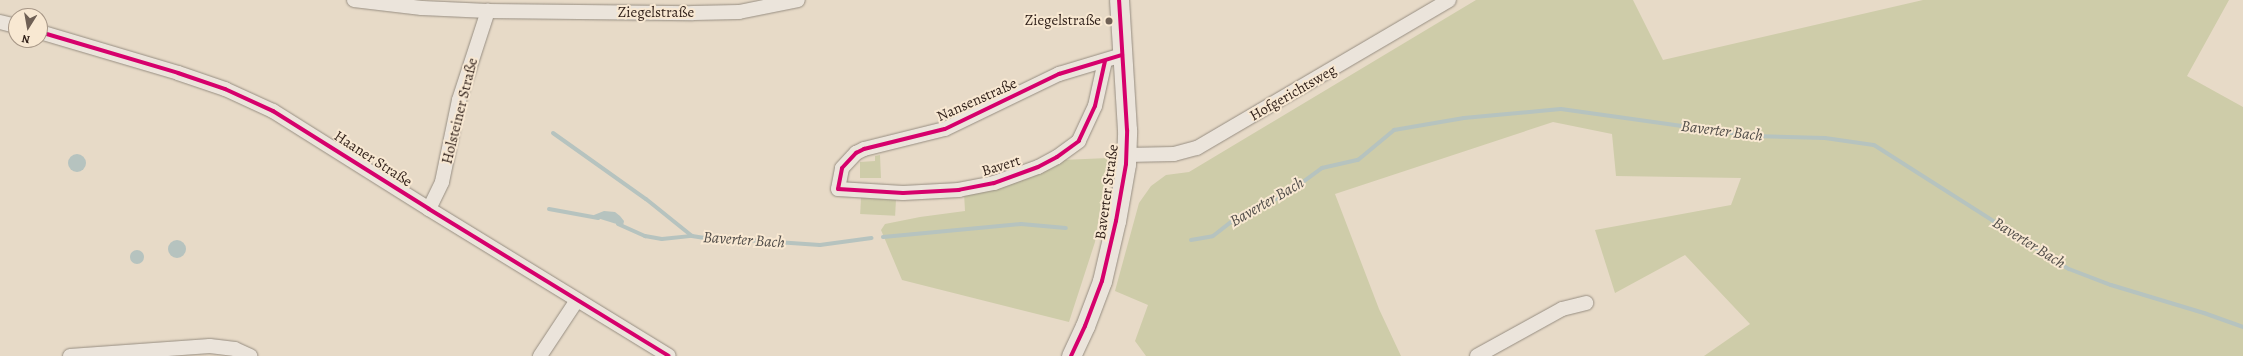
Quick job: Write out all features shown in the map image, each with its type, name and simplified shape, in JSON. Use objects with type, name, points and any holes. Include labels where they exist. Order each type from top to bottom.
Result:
[{"type":"main road","name":"Baverter Straße","points":[[1071,356],[1085,326],[1102,281],[1116,221],[1126,155],[1114,58],[1119,0]]},
{"type":"street","name":"Ziegelstraße","points":[[354,0],[422,8],[488,11],[730,13],[764,8],[798,0]]},
{"type":"street","name":"Hofgerichtsweg","points":[[1126,155],[1174,154],[1202,146],[1449,0]]},
{"type":"street","name":"Holsteiner Straße","points":[[429,209],[442,182],[464,82],[488,11]]},
{"type":"street","name":"Haaner Straße","points":[[48,34],[137,59],[251,100],[298,125],[429,209],[669,356]]},
{"type":"street","name":"Nansenstraße","points":[[838,189],[842,168],[860,151],[945,129],[1059,74],[1114,58]]},
{"type":"street","name":"Bavert","points":[[838,189],[903,193],[959,190],[994,183],[1038,167],[1057,157],[1079,141],[1087,128],[1114,58]]},
{"type":"street","points":[[540,356],[577,300]]},
{"type":"street","points":[[1477,356],[1562,309],[1586,303]]},
{"type":"street","points":[[70,356],[210,346],[235,349],[250,356]]},
{"type":"shaded area","points":[[1476,0],[1633,0],[1663,60],[1923,0],[2229,0],[2187,76],[2243,107],[2243,356],[1704,356],[1750,324],[1685,255],[1615,293],[1595,230],[1731,205],[1741,178],[1616,176],[1612,134],[1553,122],[1335,194],[1379,309],[1401,356],[1146,356],[1135,341],[1148,305],[1115,291],[1139,203],[1151,186],[1166,175],[1189,172]]},
{"type":"shaded area","points":[[77,154],[83,157],[86,163],[83,169],[77,172],[71,169],[68,163],[71,157]]},
{"type":"shaded area","points":[[880,155],[881,178],[860,178],[860,162],[875,161],[875,156]]},
{"type":"shaded area","points":[[1108,158],[1095,242],[1069,322],[902,280],[881,230],[885,224],[920,217],[965,211],[964,193],[1062,160]]},
{"type":"shaded area","points":[[861,198],[896,200],[895,216],[860,214]]},
{"type":"shaded area","points":[[604,211],[615,212],[624,221],[623,226],[594,217],[594,215]]},
{"type":"shaded area","points":[[177,240],[183,243],[186,249],[183,255],[177,258],[171,255],[168,249],[171,243]]},
{"type":"shaded area","points":[[134,250],[140,250],[144,254],[144,260],[140,264],[134,264],[130,260],[130,254]]},
{"type":"waterway","name":"Baverter Bach","points":[[1191,240],[1213,236],[1240,215],[1285,195],[1322,168],[1358,160],[1394,130],[1464,118],[1561,109],[1753,136],[1825,138],[1874,145],[2069,269],[2111,285],[2204,313],[2243,327]]},
{"type":"waterway","name":"Baverter Bach","points":[[553,133],[646,199],[692,236],[724,241],[747,240],[820,245],[872,238]]},
{"type":"waterway","points":[[549,209],[598,218]]},
{"type":"waterway","points":[[618,224],[645,236],[662,239],[692,236]]},
{"type":"waterway","name":"Baverter Bach","points":[[883,237],[1021,224],[1066,228]]},
{"type":"cycle path","points":[[1071,356],[1085,326],[1102,281],[1116,221],[1126,164],[1127,130],[1119,0]]},
{"type":"cycle path","points":[[48,34],[178,73],[225,89],[273,111],[429,209],[669,356]]},
{"type":"cycle path","points":[[1105,61],[1095,106],[1079,141],[1057,157],[1038,167],[994,183],[959,190],[903,193],[838,189],[842,168],[856,153],[864,149],[945,129],[1059,74],[1122,55]]},
{"type":"place","name":"Ziegelstraße","points":[[1109,21]]}]
